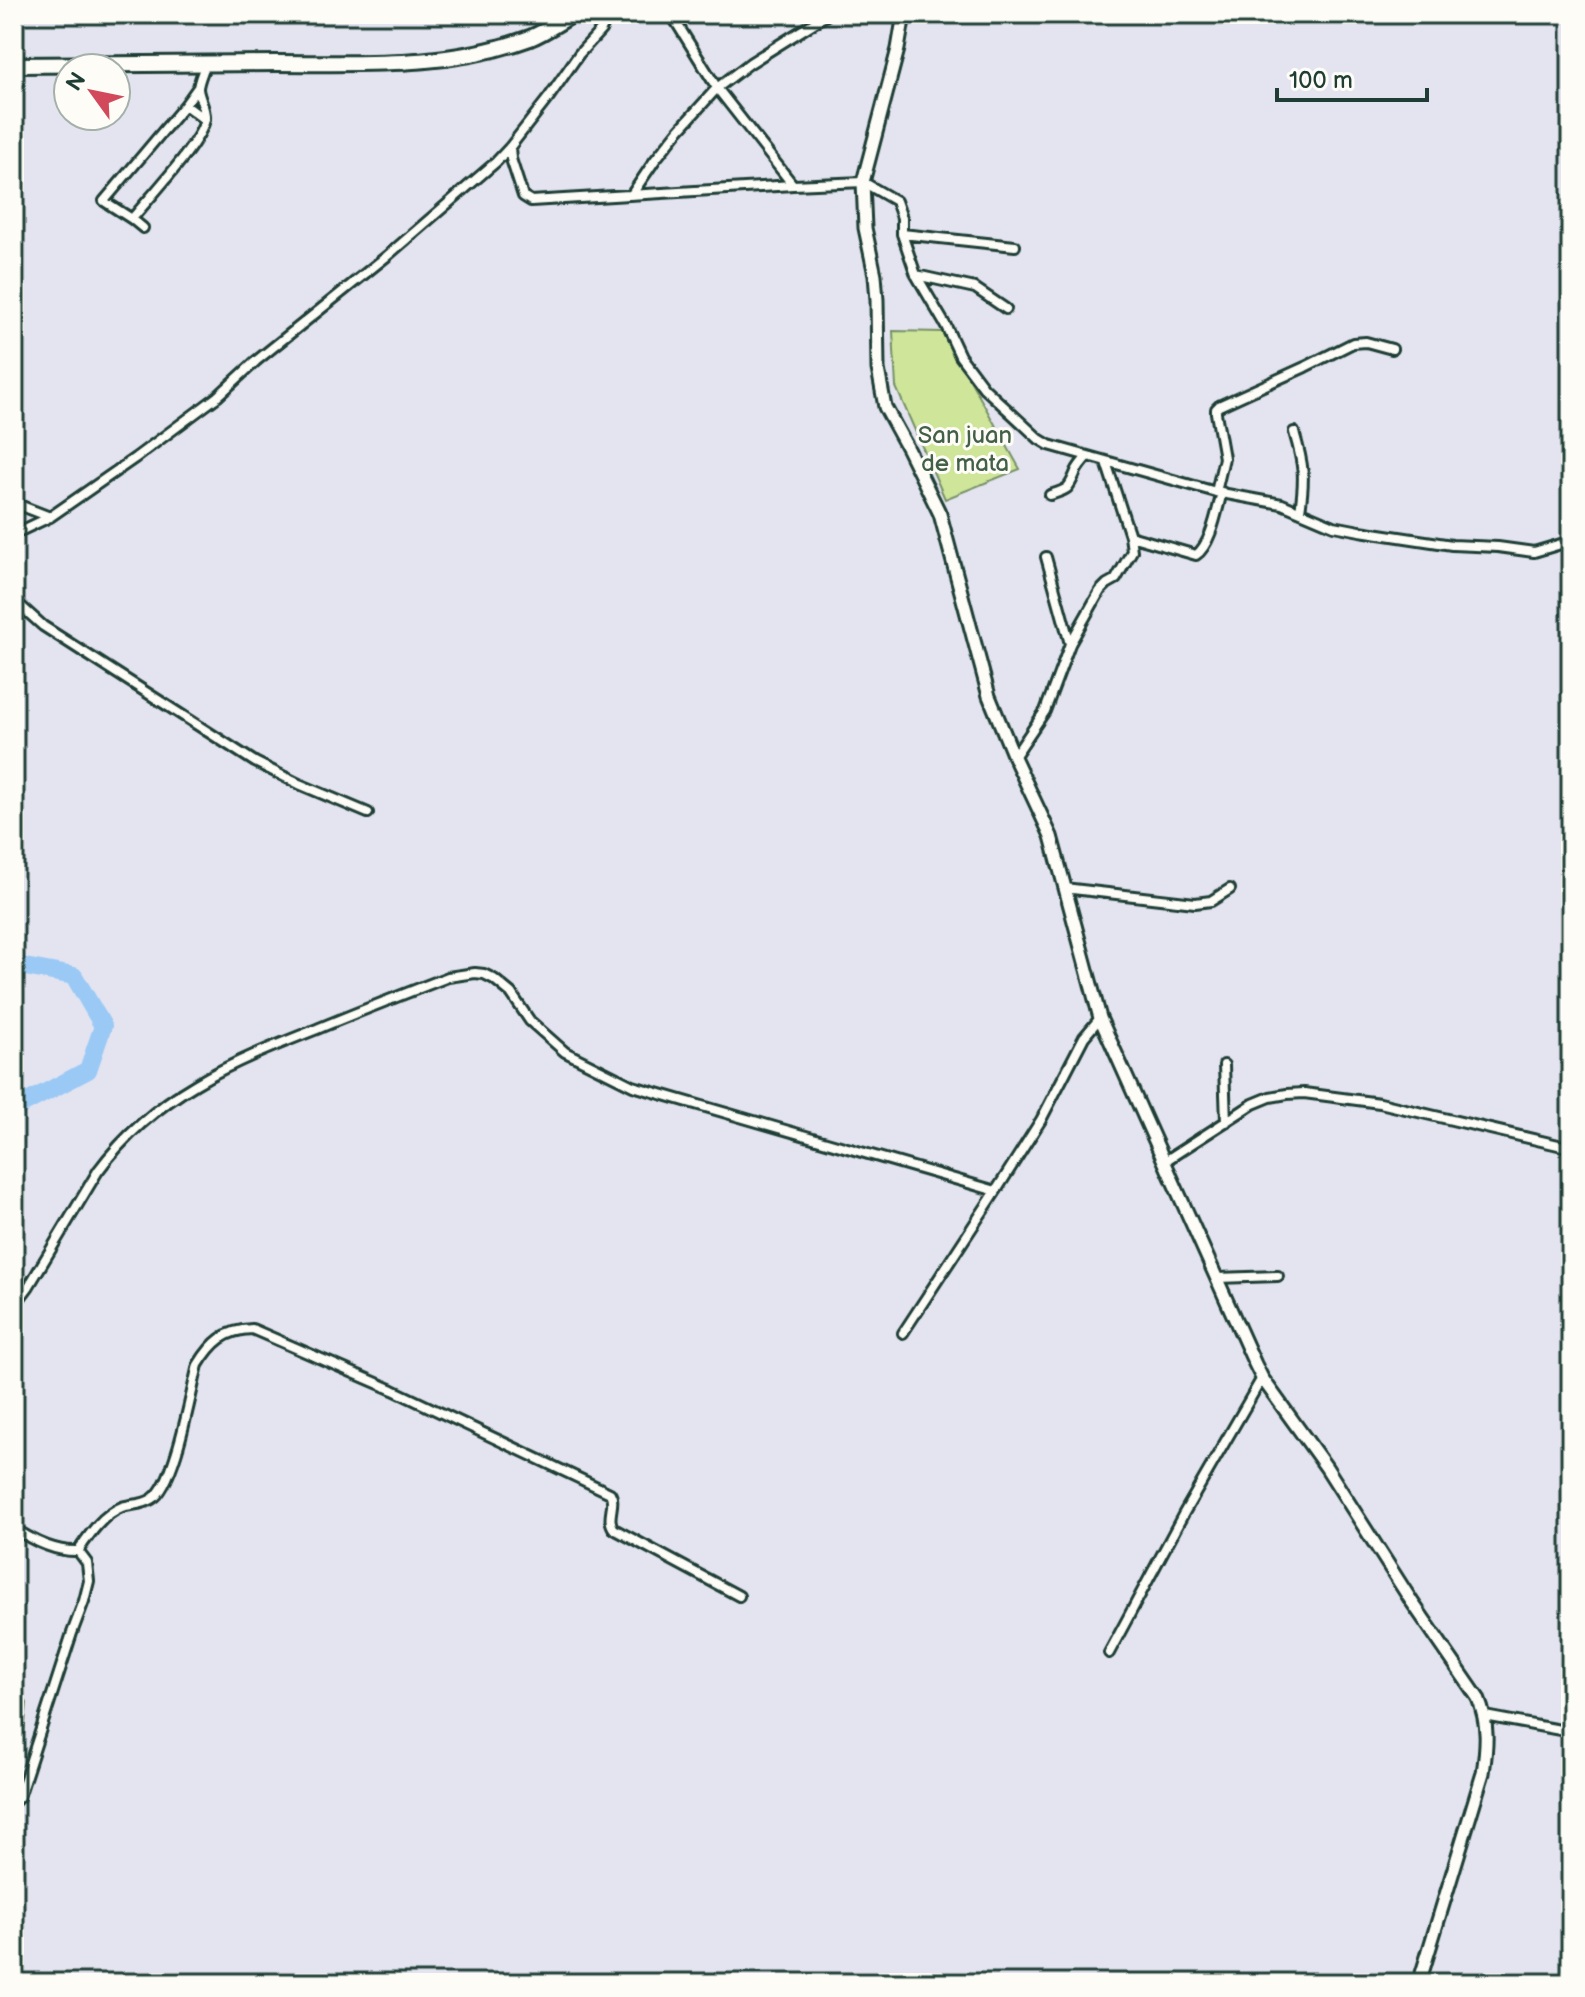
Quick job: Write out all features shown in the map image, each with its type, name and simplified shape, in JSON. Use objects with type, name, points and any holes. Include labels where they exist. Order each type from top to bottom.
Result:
[{"type":"highway","points":[[14,65],[205,65],[443,59],[484,53],[534,37],[573,14]]},
{"type":"street","points":[[14,534],[50,517],[217,397],[256,361],[387,256],[496,162],[601,30],[609,14]]},
{"type":"street","points":[[671,14],[717,88],[793,185]]},
{"type":"street","points":[[632,194],[679,130],[717,88],[750,63],[828,14]]},
{"type":"street","points":[[904,14],[898,49],[863,182],[865,228],[875,275],[878,369],[885,407],[940,514],[989,696],[1051,836],[1100,1018],[1262,1378],[1326,1467],[1478,1698],[1485,1716],[1483,1773],[1419,1983]]},
{"type":"street","points":[[143,228],[104,201],[185,105],[198,87],[205,65]]},
{"type":"street","points":[[132,219],[193,146],[201,132],[205,120],[198,87]]},
{"type":"street","points":[[185,105],[205,120]]},
{"type":"street","points":[[510,147],[523,196],[535,201],[863,182],[896,201],[902,218],[902,234],[916,275],[960,356],[984,388],[1039,439],[1061,450],[1219,492],[1282,504],[1345,529],[1452,545],[1534,552],[1571,541]]},
{"type":"street","points":[[902,234],[1015,246]]},
{"type":"street","points":[[916,275],[975,288],[1006,309]]},
{"type":"street","points":[[1130,536],[1196,555],[1201,553],[1208,538],[1224,458],[1216,409],[1353,343],[1366,342],[1392,349]]},
{"type":"street","points":[[1294,432],[1304,473],[1300,511]]},
{"type":"street","points":[[1050,495],[1067,490],[1087,456]]},
{"type":"street","points":[[1014,757],[1045,711],[1070,644],[1100,591],[1116,579],[1130,556],[1133,546],[1106,462]]},
{"type":"street","points":[[14,503],[50,517]]},
{"type":"street","points":[[1046,557],[1070,644]]},
{"type":"street","points":[[14,600],[43,626],[255,762],[368,813]]},
{"type":"street","points":[[1064,888],[1195,903],[1211,901],[1230,889]]},
{"type":"street","points":[[14,1306],[108,1157],[167,1101],[248,1056],[465,973],[484,974],[494,979],[511,993],[530,1021],[565,1052],[633,1086],[996,1191]]},
{"type":"street","points":[[903,1333],[1041,1120],[1084,1037],[1100,1018]]},
{"type":"street","points":[[1224,1065],[1226,1122]]},
{"type":"street","points":[[1165,1161],[1253,1104],[1270,1097],[1304,1093],[1380,1103],[1571,1148]]},
{"type":"street","points":[[1217,1278],[1278,1276]]},
{"type":"street","points":[[78,1551],[95,1528],[116,1511],[152,1499],[165,1486],[177,1454],[198,1365],[228,1332],[252,1329],[393,1390],[610,1493],[613,1500],[610,1525],[614,1529],[739,1596]]},
{"type":"street","points":[[1109,1653],[1184,1513],[1262,1378]]},
{"type":"street","points":[[14,1528],[45,1545],[78,1551]]},
{"type":"street","points":[[14,1802],[19,1797],[84,1601],[89,1581],[87,1563],[78,1551]]},
{"type":"street","points":[[1485,1716],[1571,1732]]},
{"type":"green space","name":"San juan de mata","points":[[893,331],[943,332],[1020,469],[945,499],[896,387]]},
{"type":"green space","points":[[14,1683],[27,1703],[24,1733],[14,1742]]},
{"type":"waterway","points":[[14,965],[74,976],[103,1026],[88,1070],[14,1109]]}]
